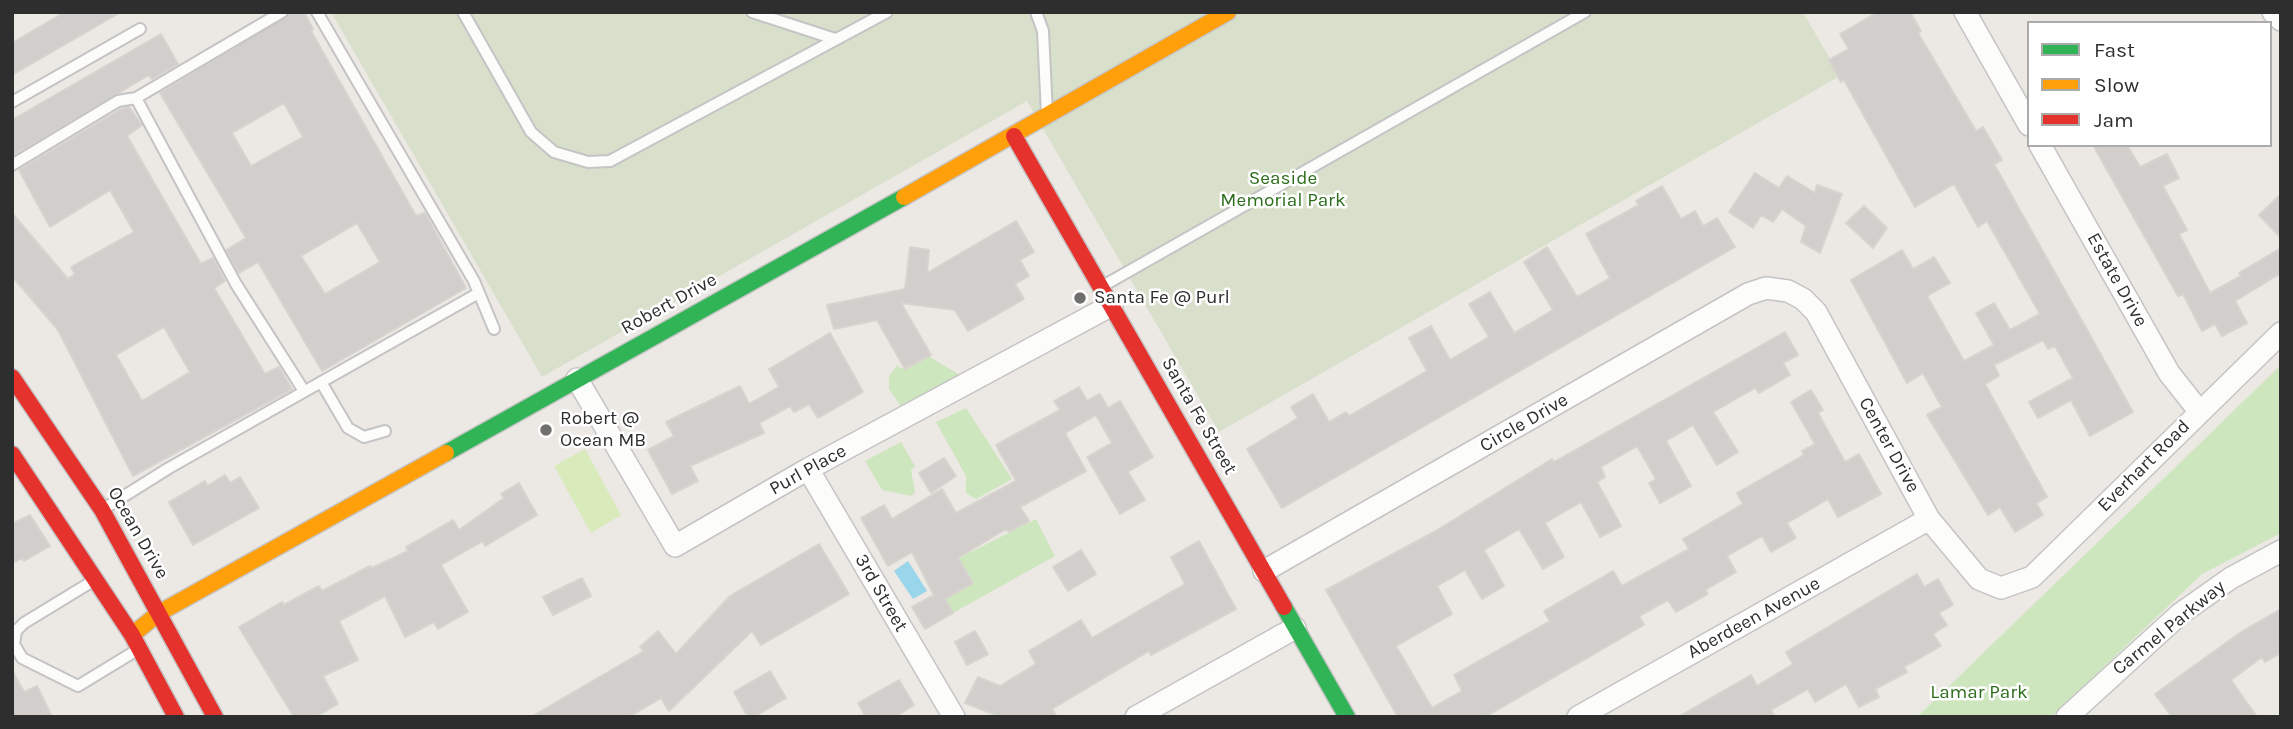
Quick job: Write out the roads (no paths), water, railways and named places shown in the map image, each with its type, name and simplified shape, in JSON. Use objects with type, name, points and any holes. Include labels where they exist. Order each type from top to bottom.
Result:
[{"type":"street","name":"Robert Drive","points":[[135,642],[159,613],[1014,136],[1228,12]]},
{"type":"street","points":[[1965,12],[2027,121]]},
{"type":"street","points":[[2273,12],[2281,20]]},
{"type":"street","name":"Santa Fe Street","points":[[1014,136],[1347,717]]},
{"type":"street","name":"Estate Drive","points":[[2041,147],[2169,373],[2199,411]]},
{"type":"street","name":"Circle Drive","points":[[1264,571],[1748,294],[1766,288],[1788,291]]},
{"type":"street","name":"Center Drive","points":[[1788,291],[1803,299],[1816,312],[1929,519],[1979,579],[2001,588]]},
{"type":"street","name":"Purl Place","points":[[577,379],[675,546],[1107,296]]},
{"type":"street","name":"Everhart Road","points":[[2001,588],[2032,578],[2281,333]]},
{"type":"street","name":"Ocean Drive","points":[[15,387],[102,510],[215,717]]},
{"type":"street","points":[[12,454],[135,642],[176,717]]},
{"type":"street","name":"3rd Street","points":[[808,469],[954,717]]},
{"type":"street","name":"Aberdeen Avenue","points":[[1578,717],[1929,519]]},
{"type":"street","name":"Carmel Parkway","points":[[2067,717],[2180,614],[2231,578],[2281,551]]},
{"type":"street","points":[[1136,717],[1295,628]]},
{"type":"lane","points":[[12,165],[118,101],[136,98],[282,12]]},
{"type":"lane","points":[[317,12],[474,281],[477,294],[494,329]]},
{"type":"lane","points":[[463,12],[531,132],[554,152],[588,162],[610,162],[887,12]]},
{"type":"lane","points":[[752,12],[835,39]]},
{"type":"lane","points":[[1036,12],[1043,31],[1047,117]]},
{"type":"lane","points":[[1107,296],[1585,12]]},
{"type":"lane","points":[[12,102],[140,29]]},
{"type":"lane","points":[[136,98],[236,284],[304,391]]},
{"type":"lane","points":[[102,510],[304,391],[477,294]]},
{"type":"lane","points":[[321,382],[348,428],[364,437],[385,431]]},
{"type":"lane","points":[[95,579],[24,622],[16,631],[14,644],[22,657],[78,686],[135,642]]},
{"type":"water","points":[[908,561],[927,591],[913,599],[894,571]]},
{"type":"place","name":"Santa Fe @ Purl","points":[[1080,298]]},
{"type":"place","name":"Robert @ Ocean MB","points":[[546,430]]},
{"type":"park label","name":"Seaside Memorial Park","points":[[1283,190]]},
{"type":"park label","name":"Lamar Park","points":[[1979,693]]}]
